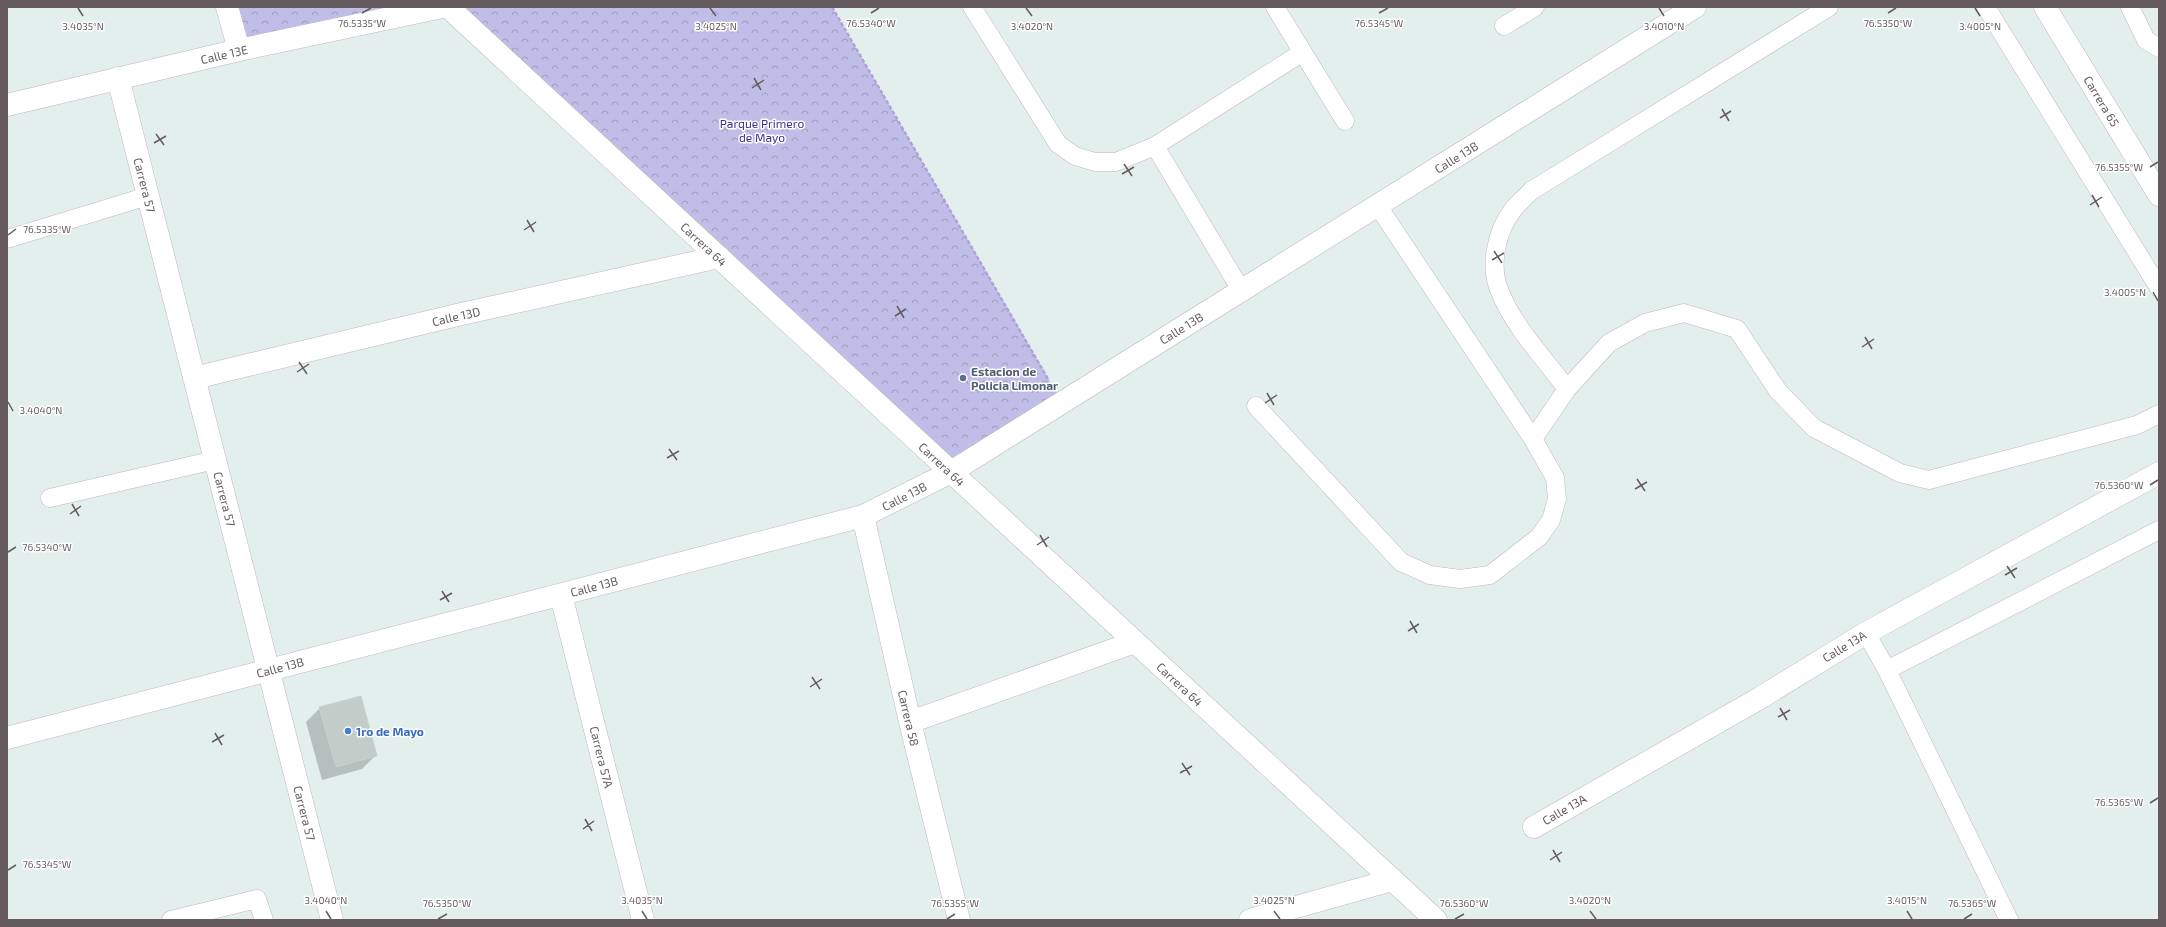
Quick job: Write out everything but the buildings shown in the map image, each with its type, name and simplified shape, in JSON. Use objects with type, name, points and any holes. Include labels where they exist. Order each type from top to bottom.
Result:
[{"type":"street","points":[[227,7],[239,50]]},
{"type":"street","name":"Calle 13E","points":[[7,105],[239,50],[442,7]]},
{"type":"street","name":"Carrera 64","points":[[448,7],[1436,920]]},
{"type":"street","name":"Calle 13B","points":[[7,738],[863,516],[951,472],[1695,7]]},
{"type":"street","name":"Carrera 65","points":[[2045,7],[2159,195]]},
{"type":"street","name":"Carrera 57","points":[[118,78],[332,920]]},
{"type":"street","name":"Calle 13D","points":[[194,378],[457,316],[719,258]]},
{"type":"street","name":"Calle 13A","points":[[1534,827],[1760,698],[1866,633],[2159,473]]},
{"type":"street","name":"Carrera 58","points":[[863,516],[910,722],[959,920]]},
{"type":"street","name":"Carrera 57A","points":[[561,594],[643,920]]},
{"type":"street","points":[[910,722],[1135,642]]},
{"type":"street","points":[[1250,920],[1392,880]]},
{"type":"lane","points":[[972,7],[1058,144],[1075,156],[1095,162],[1116,162],[1155,146],[1303,52]]},
{"type":"lane","points":[[1275,7],[1345,121]]},
{"type":"lane","points":[[1504,26],[1535,7]]},
{"type":"lane","points":[[1567,389],[1512,315],[1499,290],[1494,263],[1499,235],[1512,211],[1531,192],[1829,7]]},
{"type":"lane","points":[[1986,7],[2159,288]]},
{"type":"lane","points":[[2130,7],[2146,40],[2159,48]]},
{"type":"lane","points":[[1155,146],[1241,290]]},
{"type":"lane","points":[[7,239],[148,196]]},
{"type":"lane","points":[[1256,406],[1401,562],[1430,574],[1460,579],[1490,575],[1539,537],[1551,520],[1557,499],[1556,478],[1533,439],[1378,206]]},
{"type":"lane","points":[[1533,439],[1567,389],[1609,343],[1645,323],[1684,313],[1737,329],[1778,391],[1814,428],[1900,473],[1929,480],[2137,426],[2159,414]]},
{"type":"lane","points":[[50,498],[215,460]]},
{"type":"lane","points":[[1888,670],[2159,530]]},
{"type":"lane","points":[[1866,633],[1888,670],[2009,920]]},
{"type":"lane","points":[[171,920],[256,899],[264,920]]},
{"type":"path","points":[[832,7],[1062,402]]},
{"type":"green space","points":[[227,7],[442,7],[239,50]]},
{"type":"green space","name":"Parque Primero de Mayo","points":[[448,7],[832,7],[1062,402],[951,472]]},
{"type":"place","name":"Estacion de Policia Limonar","points":[[963,378]]},
{"type":"place","name":"1ro de Mayo","points":[[348,731]]}]
